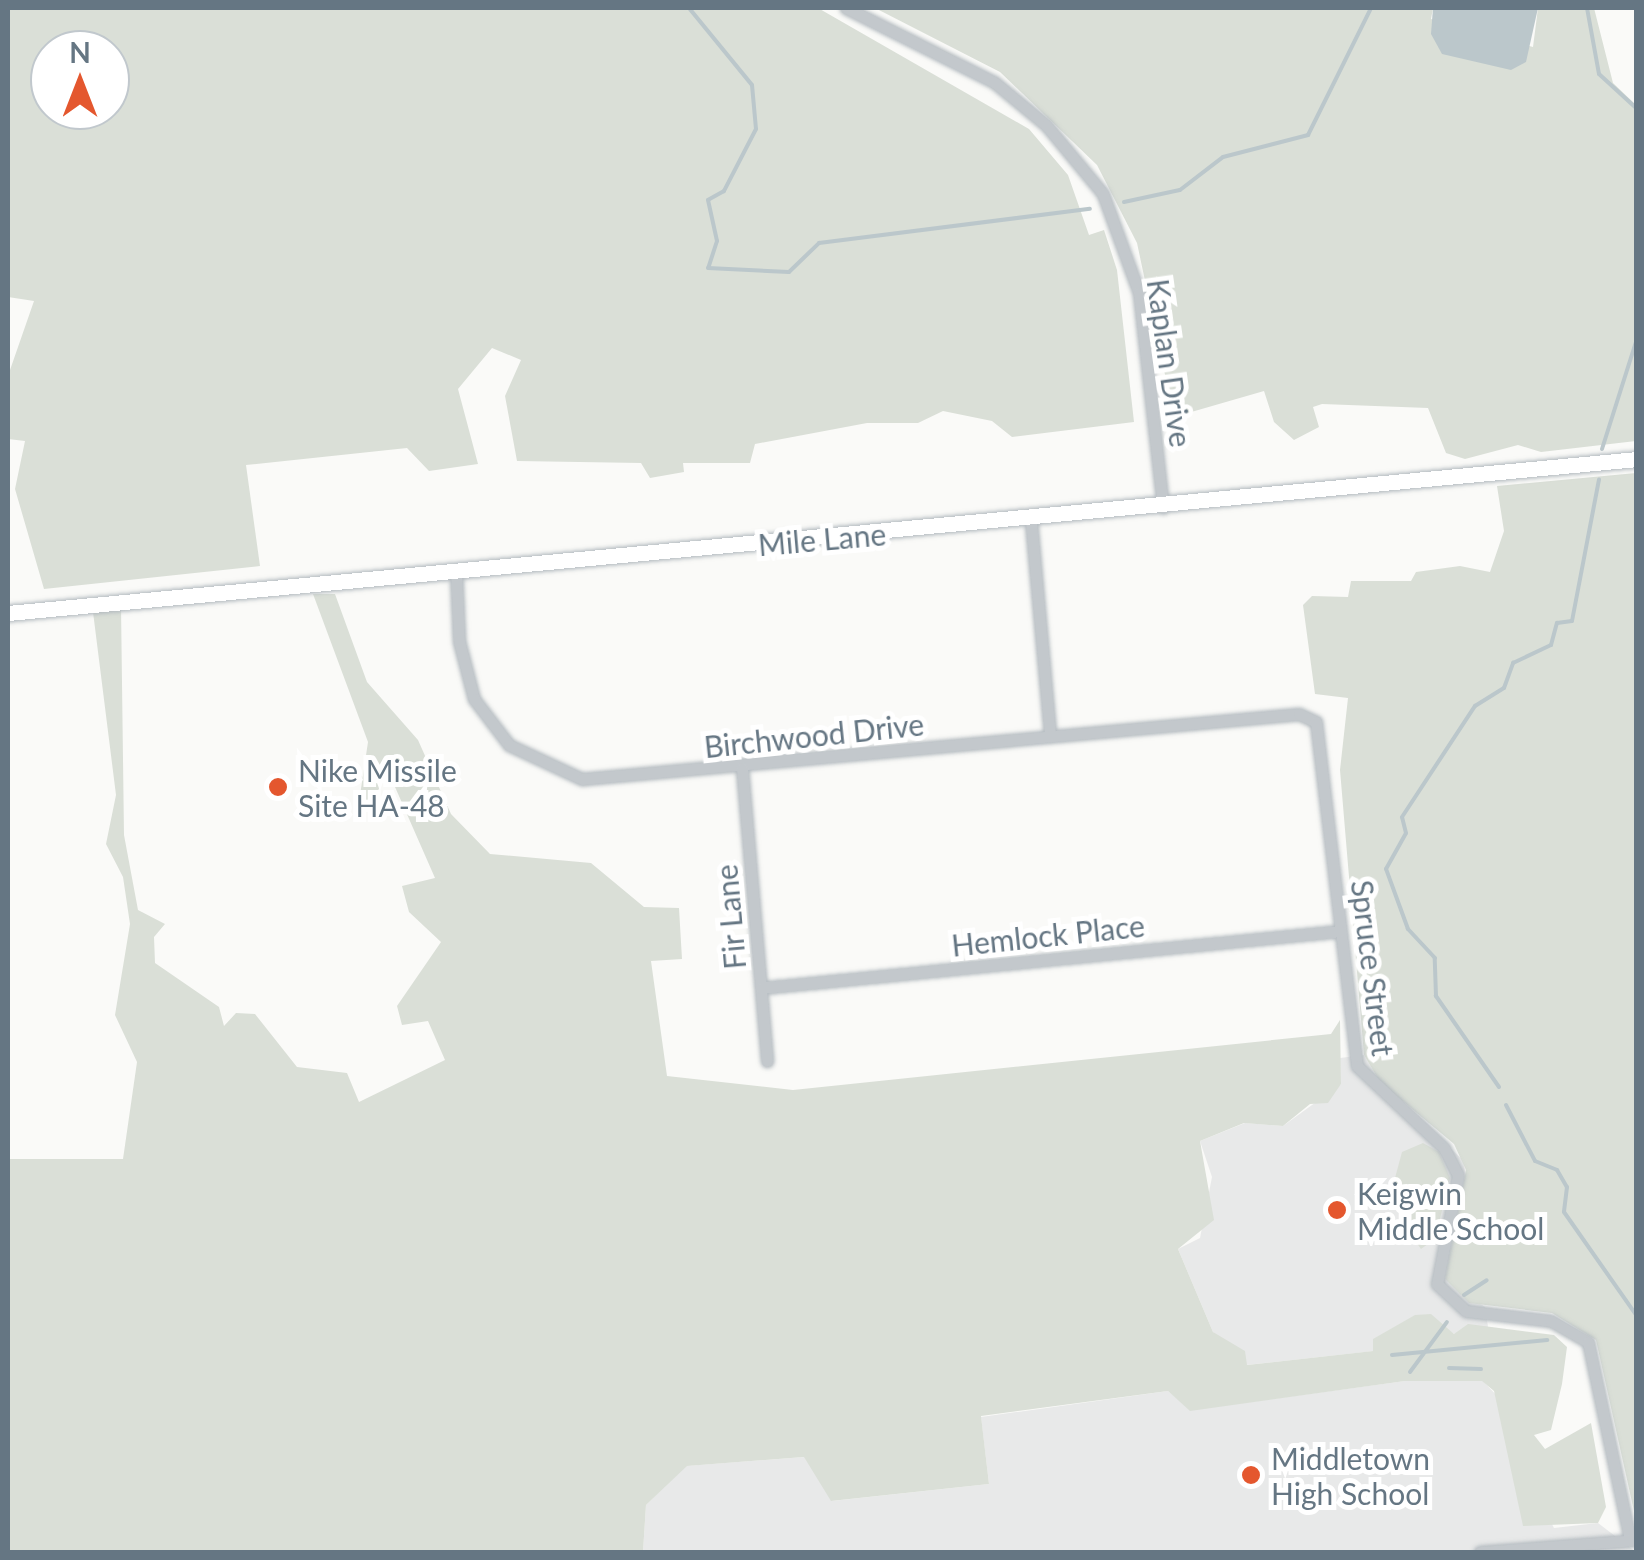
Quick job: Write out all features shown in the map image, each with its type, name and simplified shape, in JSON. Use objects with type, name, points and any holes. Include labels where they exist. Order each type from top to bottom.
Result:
[{"type":"street","name":"Kaplan Drive","points":[[846,8],[994,82],[1046,124],[1102,194],[1139,293],[1164,508]]},
{"type":"street","name":"Mile Lane","points":[[8,612],[1030,521],[1636,459]]},
{"type":"street","points":[[1030,521],[1050,736]]},
{"type":"street","name":"Birchwood Drive","points":[[456,571],[459,642],[474,699],[530,759],[582,780],[1299,714],[1316,722]]},
{"type":"street","name":"Spruce Street","points":[[1316,722],[1357,1066],[1457,1170],[1438,1288],[1466,1310],[1551,1321],[1588,1342],[1633,1540]]},
{"type":"street","name":"Fir Lane","points":[[742,768],[767,1061]]},
{"type":"street","name":"Hemlock Place","points":[[761,988],[1340,931]]},
{"type":"street","points":[[1480,1552],[1633,1540]]},
{"type":"shaded area","points":[[8,8],[818,8],[1029,129],[1068,175],[1089,235],[1104,230],[1117,270],[1134,422],[1012,437],[992,421],[943,411],[918,423],[867,423],[755,444],[750,463],[683,463],[684,472],[650,478],[641,463],[517,461],[505,396],[521,360],[492,348],[458,389],[478,464],[429,471],[407,448],[246,465],[260,566],[44,589],[15,489],[25,441],[8,439],[10,370],[34,301],[8,297]]},
{"type":"shaded area","points":[[875,8],[1433,8],[1431,19],[1533,47],[1538,8],[1594,8],[1613,83],[1636,105],[1636,441],[1541,452],[1518,445],[1465,459],[1446,453],[1428,408],[1322,404],[1313,407],[1319,427],[1294,440],[1274,422],[1264,391],[1174,417],[1137,243],[1097,165],[1000,72]]},
{"type":"shaded area","points":[[1433,8],[1538,8],[1526,62],[1511,70],[1442,54],[1431,34]]},
{"type":"shaded area","points":[[1636,473],[1636,1520],[1596,1340],[1552,1313],[1469,1303],[1445,1279],[1466,1170],[1454,1144],[1380,1082],[1364,1055],[1340,770],[1348,698],[1315,694],[1303,605],[1312,596],[1348,597],[1351,581],[1411,581],[1416,572],[1460,566],[1490,572],[1504,531],[1497,486]]},
{"type":"shaded area","points":[[313,594],[335,594],[367,682],[418,740],[451,814],[490,854],[591,863],[644,907],[679,908],[682,959],[651,961],[667,1076],[793,1090],[1331,1034],[1340,1020],[1341,1084],[1328,1103],[1310,1104],[1283,1126],[1244,1123],[1200,1141],[1214,1220],[1178,1249],[1213,1332],[1245,1351],[1247,1365],[1373,1351],[1373,1339],[1415,1315],[1431,1314],[1454,1334],[1468,1324],[1554,1335],[1567,1347],[1562,1384],[1551,1430],[1534,1435],[1545,1449],[1591,1423],[1606,1507],[1598,1523],[1523,1526],[1494,1391],[1482,1381],[1405,1381],[1190,1411],[1168,1391],[981,1416],[989,1484],[831,1501],[804,1457],[687,1466],[646,1505],[643,1552],[8,1552],[8,1159],[123,1159],[137,1062],[115,1015],[130,924],[123,877],[106,844],[116,795],[93,612],[121,606],[124,835],[138,910],[165,924],[154,937],[155,963],[219,1007],[224,1026],[236,1013],[255,1014],[297,1067],[347,1073],[359,1102],[445,1060],[428,1021],[402,1025],[397,1006],[441,942],[409,912],[402,886],[435,878],[388,771],[371,804],[359,802],[368,742]]},
{"type":"shaded area","name":"Keigwin Middle School","points":[[1364,1055],[1380,1082],[1464,1161],[1466,1192],[1445,1279],[1485,1307],[1488,1327],[1454,1334],[1437,1323],[1374,1351],[1246,1365],[1213,1332],[1178,1249],[1200,1238],[1212,1177],[1200,1141],[1245,1123],[1283,1126],[1341,1084],[1340,1058]]},
{"type":"shaded area","points":[[1423,1143],[1439,1152],[1450,1178],[1435,1239],[1421,1249],[1402,1222],[1395,1178],[1402,1152]]},
{"type":"shaded area","name":"Middletown High School","points":[[1405,1381],[1483,1381],[1500,1399],[1504,1429],[1554,1528],[1598,1523],[1636,1552],[643,1552],[646,1505],[686,1466],[805,1457],[832,1501],[989,1484],[981,1417],[1168,1391],[1191,1410]]},
{"type":"waterway","points":[[689,8],[752,85],[756,129],[724,191],[708,200],[717,241],[708,268],[789,272],[819,243],[1090,209]]},
{"type":"waterway","points":[[1124,202],[1180,190],[1223,157],[1308,135],[1371,8]]},
{"type":"waterway","points":[[1587,8],[1599,74],[1636,108]]},
{"type":"waterway","points":[[1602,449],[1636,342]]},
{"type":"waterway","points":[[1499,1087],[1436,996],[1435,958],[1408,929],[1386,869],[1406,833],[1402,817],[1475,706],[1504,688],[1513,663],[1551,645],[1557,623],[1572,621],[1599,480]]},
{"type":"waterway","points":[[1506,1105],[1535,1161],[1557,1170],[1567,1187],[1564,1212],[1636,1315]]},
{"type":"waterway","points":[[1464,1295],[1487,1280]]},
{"type":"waterway","points":[[1410,1372],[1447,1322]]},
{"type":"waterway","points":[[1392,1355],[1547,1340]]},
{"type":"waterway","points":[[1449,1368],[1481,1369]]},
{"type":"place","name":"Nike Missile Site HA-48","points":[[278,787]]},
{"type":"place","name":"Keigwin Middle School","points":[[1337,1210]]},
{"type":"place","name":"Middletown High School","points":[[1251,1475]]}]
